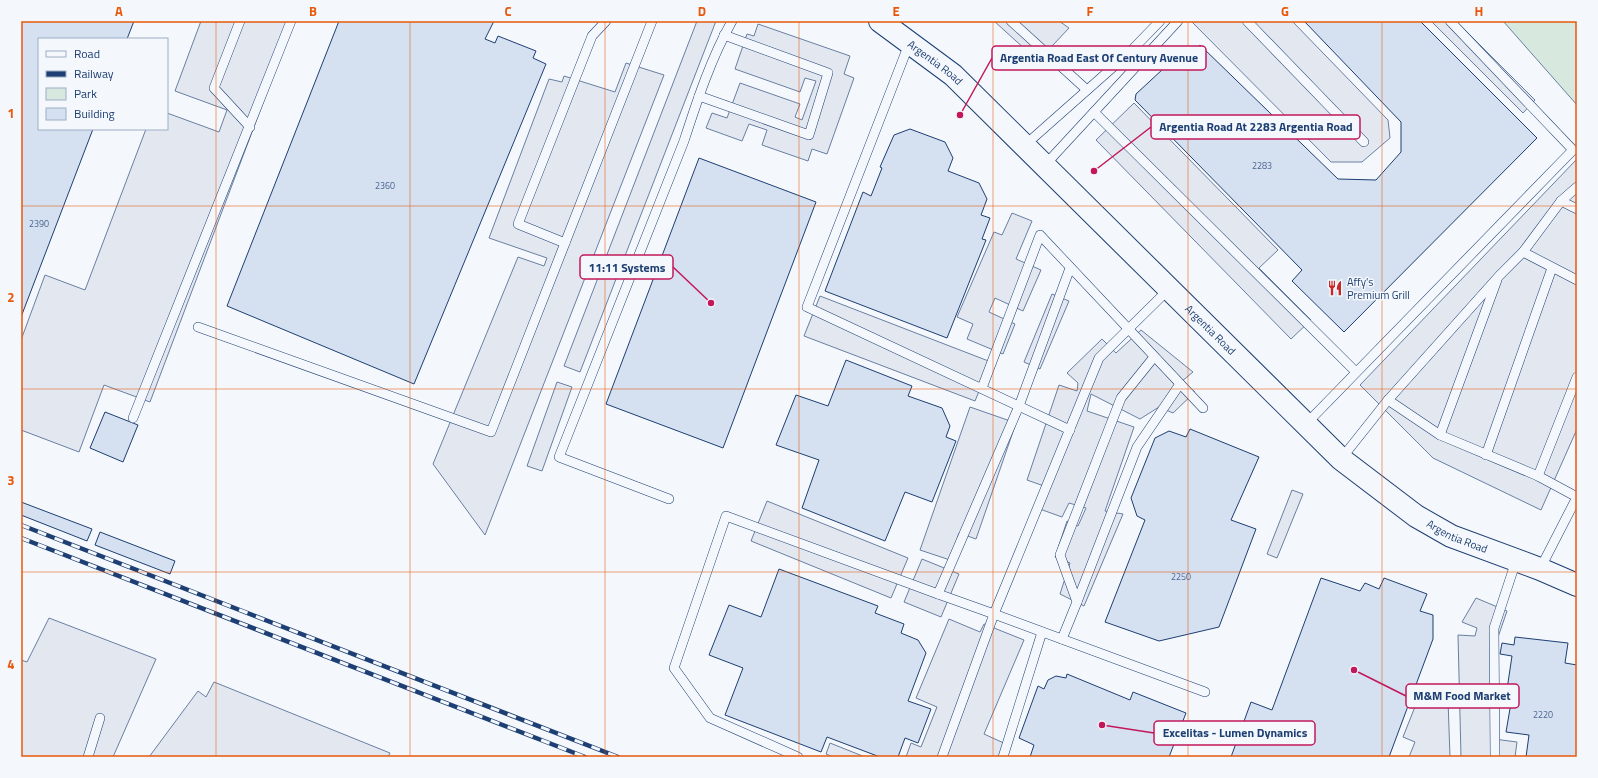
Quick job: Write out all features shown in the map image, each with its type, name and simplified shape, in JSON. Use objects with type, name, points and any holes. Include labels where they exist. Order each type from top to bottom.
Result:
[{"type":"street","name":"Argentia Road","points":[[880,21],[909,44],[953,75],[1341,459],[1416,516],[1445,533],[1577,584]]},
{"type":"lane","points":[[240,21],[214,88],[250,127]]},
{"type":"lane","points":[[133,418],[291,21]]},
{"type":"lane","points":[[566,243],[518,224],[592,36],[606,21]]},
{"type":"lane","points":[[198,327],[492,432],[652,21]]},
{"type":"lane","points":[[669,499],[559,457],[684,141],[699,96],[724,35],[732,21]]},
{"type":"lane","points":[[1011,21],[1087,90]]},
{"type":"lane","points":[[1024,146],[1129,53],[1160,21]]},
{"type":"lane","points":[[1045,165],[1178,21]]},
{"type":"lane","points":[[1247,21],[1364,142]]},
{"type":"lane","points":[[1305,425],[1573,150],[1450,21]]},
{"type":"lane","points":[[699,96],[809,135],[828,73],[724,35]]},
{"type":"lane","points":[[909,44],[807,307],[1070,430]]},
{"type":"lane","points":[[1094,112],[1356,372]]},
{"type":"lane","points":[[1341,459],[1388,400],[1499,276],[1523,252],[1561,201],[1577,186]]},
{"type":"lane","points":[[1561,201],[1577,209]]},
{"type":"lane","points":[[982,388],[1040,235],[1203,408]]},
{"type":"lane","points":[[1523,252],[1577,280]]},
{"type":"lane","points":[[938,594],[1019,406],[1070,268]]},
{"type":"lane","points":[[1486,455],[1552,268]]},
{"type":"lane","points":[[1440,435],[1499,276]]},
{"type":"lane","points":[[942,757],[994,614],[1100,358],[1169,289]]},
{"type":"lane","points":[[1077,602],[1060,555],[1121,398],[1154,357]]},
{"type":"lane","points":[[1538,476],[1577,377]]},
{"type":"lane","points":[[1062,639],[1137,447],[1180,384]]},
{"type":"lane","points":[[1388,400],[1440,435],[1538,476],[1577,497],[1540,569]]},
{"type":"lane","points":[[798,757],[710,718],[674,668],[726,516],[1205,692]]},
{"type":"lane","points":[[1495,757],[1494,628],[1516,561]]},
{"type":"lane","points":[[1003,757],[1042,632]]},
{"type":"lane","points":[[88,757],[100,718]]},
{"type":"green space","points":[[1503,21],[1577,21],[1577,105]]},
{"type":"shaded area","points":[[201,21],[294,21],[150,402],[104,385],[79,452],[21,430],[21,340],[45,275],[85,290],[146,130],[168,130],[168,113],[219,132],[227,110],[175,91]]},
{"type":"shaded area","points":[[697,21],[716,21],[580,372],[564,366]]},
{"type":"shaded area","points":[[994,21],[1059,21],[1069,28],[1038,61]]},
{"type":"shaded area","points":[[1191,21],[1292,21],[1388,120],[1390,138],[1362,162],[1331,162]]},
{"type":"shaded area","points":[[1431,21],[1456,21],[1535,100],[1523,113]]},
{"type":"shaded area","points":[[758,24],[850,56],[844,74],[854,78],[827,154],[812,149],[808,161],[762,145],[767,130],[749,124],[742,141],[706,128],[712,113],[727,118],[740,83],[800,104],[795,117],[802,120],[816,81],[805,78],[800,92],[735,69],[747,34],[754,36]]},
{"type":"shaded area","points":[[626,63],[664,75],[485,535],[433,464],[518,257],[544,266],[547,258],[489,238],[549,79],[562,82],[564,76],[615,92]]},
{"type":"shaded area","points":[[1134,103],[1278,250],[1259,268],[1311,320],[1291,339],[1096,140]]},
{"type":"shaded area","points":[[1577,159],[1577,429],[1541,510],[1433,458],[1360,385]]},
{"type":"shaded area","points":[[1012,213],[1032,221],[1016,259],[1041,270],[1023,311],[995,298],[989,312],[1015,324],[1003,354],[967,339],[973,324],[957,317],[994,232],[1002,235]]},
{"type":"shaded area","points":[[1052,294],[1069,301],[1040,369],[1024,362]]},
{"type":"shaded area","points":[[820,296],[991,362],[975,401],[804,336]]},
{"type":"shaded area","points":[[1141,330],[1193,372],[1181,382],[1195,392],[1173,413],[1159,407],[1140,419],[1091,394],[1087,411],[1134,427],[1105,511],[1123,514],[1084,606],[1060,594],[1070,563],[1055,557],[1067,521],[1078,526],[1086,508],[1069,503],[1062,517],[1037,508],[1044,486],[1027,480],[1059,385],[1077,391],[1078,383],[1067,373],[1102,339],[1116,353]]},
{"type":"shaded area","points":[[557,382],[572,387],[542,471],[527,466]]},
{"type":"shaded area","points":[[970,407],[1016,423],[976,539],[959,533],[950,560],[920,550]]},
{"type":"shaded area","points":[[1292,490],[1303,494],[1277,558],[1267,554]]},
{"type":"shaded area","points":[[767,501],[908,558],[891,598],[751,541]]},
{"type":"shaded area","points":[[922,559],[959,574],[941,617],[904,602]]},
{"type":"shaded area","points":[[1476,598],[1507,611],[1496,643],[1494,739],[1517,742],[1515,757],[1461,757],[1458,635],[1475,636],[1477,628],[1462,622]]},
{"type":"shaded area","points":[[49,618],[156,659],[113,757],[21,757],[21,660],[27,662]]},
{"type":"shaded area","points":[[949,619],[980,632],[984,624],[1024,640],[984,734],[1008,745],[1003,757],[906,757],[911,743],[921,747],[937,707],[916,698]]},
{"type":"shaded area","points":[[214,682],[390,753],[388,757],[149,757],[198,691],[206,697]]},
{"type":"shaded area","points":[[1422,689],[1448,700],[1450,757],[1409,757],[1415,742],[1403,737]]},
{"type":"shaded area","points":[[830,743],[865,757],[833,757],[826,754]]},
{"type":"building","points":[[21,21],[134,21],[127,38],[38,38],[38,130],[93,130],[21,317]]},
{"type":"building","points":[[339,21],[494,21],[485,39],[495,43],[498,36],[536,51],[533,58],[546,64],[414,384],[227,306]]},
{"type":"building","points":[[1304,21],[1420,21],[1537,138],[1344,332],[1292,281],[1302,270],[1135,100],[1136,94],[1177,56],[1183,61],[1200,45],[1338,179],[1376,180],[1401,152],[1401,122]]},
{"type":"building","points":[[910,129],[945,142],[953,158],[948,171],[979,183],[987,199],[981,215],[990,218],[982,239],[986,240],[947,338],[825,291],[863,192],[871,196],[882,168],[880,167],[894,135]]},
{"type":"building","points":[[699,158],[816,202],[723,448],[606,404]]},
{"type":"building","points":[[846,360],[912,386],[908,396],[942,408],[950,426],[946,437],[956,441],[932,502],[905,492],[885,541],[802,508],[819,460],[776,445],[796,395],[828,406]]},
{"type":"building","points":[[105,412],[138,425],[123,462],[90,448]]},
{"type":"building","points":[[1190,429],[1259,457],[1231,520],[1256,529],[1219,627],[1159,641],[1105,622],[1145,520],[1137,516],[1131,498],[1155,438],[1169,431],[1186,437]]},
{"type":"building","points":[[21,502],[92,529],[87,541],[21,515]]},
{"type":"building","points":[[100,532],[175,561],[170,574],[95,545]]},
{"type":"building","points":[[779,569],[878,606],[875,613],[904,624],[901,633],[918,640],[926,653],[908,701],[931,709],[918,743],[905,738],[898,757],[880,757],[827,737],[821,752],[725,715],[743,668],[709,655],[729,605],[761,617]]},
{"type":"building","points":[[1321,578],[1360,591],[1365,583],[1379,589],[1384,578],[1427,594],[1420,611],[1433,615],[1433,639],[1389,757],[1231,757],[1251,702],[1272,710]]},
{"type":"building","points":[[1515,637],[1568,643],[1565,663],[1577,665],[1577,757],[1526,757],[1529,735],[1506,732],[1512,697],[1506,696],[1512,656],[1500,654],[1502,643],[1514,645]]},
{"type":"building","points":[[1067,674],[1130,700],[1133,692],[1186,713],[1169,757],[1030,757],[1034,745],[1019,738],[1038,686],[1044,689],[1048,680],[1056,676],[1066,678]]},
{"type":"railway","points":[[21,525],[618,757]]},
{"type":"railway","points":[[21,538],[585,757]]},
{"type":"place","name":"Argentia Road East Of Century Avenue","points":[[960,115]]},
{"type":"place","name":"Argentia Road At 2283 Argentia Road","points":[[1094,171]]},
{"type":"place","name":"Affy's Premium Grill","points":[[1335,288]]},
{"type":"place","name":"11:11 Systems","points":[[711,303]]},
{"type":"place","name":"M&M Food Market","points":[[1354,670]]},
{"type":"place","name":"Excelitas - Lumen Dynamics","points":[[1102,725]]}]
